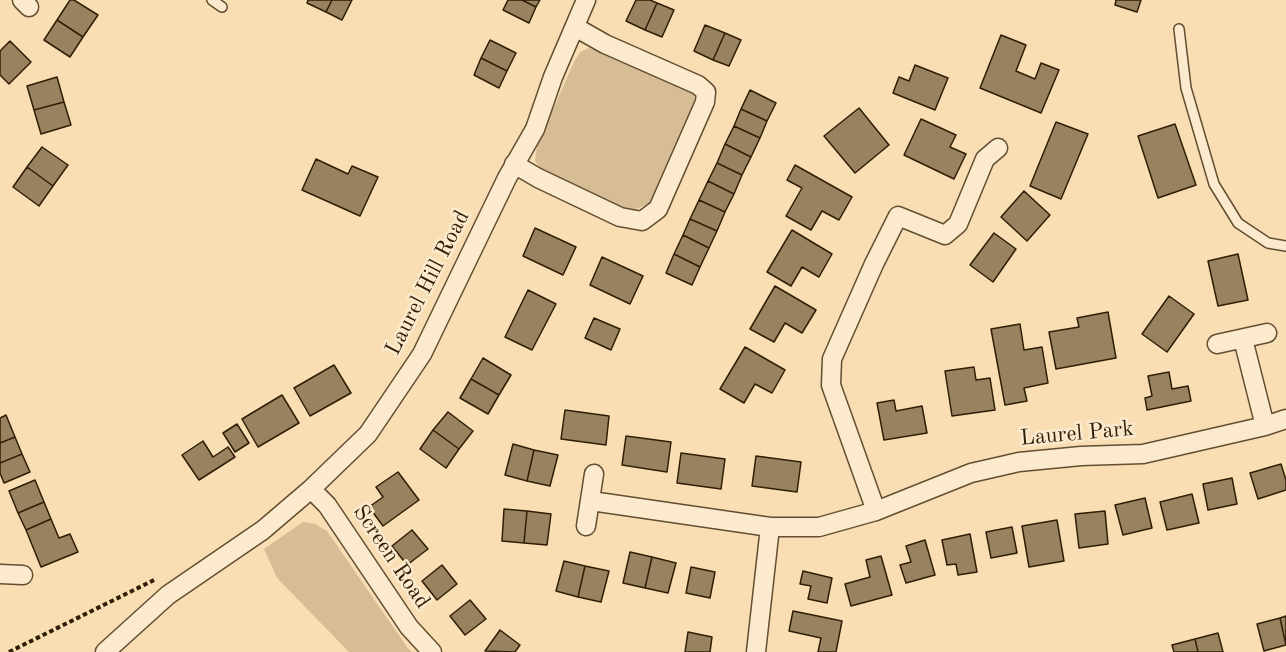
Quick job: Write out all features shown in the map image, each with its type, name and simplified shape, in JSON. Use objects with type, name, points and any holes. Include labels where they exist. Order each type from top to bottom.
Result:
[{"type":"street","name":"Laurel Hill Road","points":[[105,652],[168,595],[263,530],[311,489],[368,434],[422,354],[514,164],[535,129],[553,77],[586,0]]},
{"type":"street","points":[[514,164],[620,217],[642,221],[658,209],[694,129],[705,102],[706,92],[698,85],[605,44],[574,27]]},
{"type":"street","points":[[876,511],[831,385],[832,359],[898,216],[945,235],[958,224],[985,159],[998,148]]},
{"type":"street","points":[[1217,344],[1267,333]]},
{"type":"street","points":[[1243,339],[1265,426]]},
{"type":"street","name":"Laurel Park","points":[[591,501],[770,527],[819,527],[876,511],[971,473],[1019,462],[1143,453],[1265,426],[1286,419]]},
{"type":"street","points":[[586,526],[594,474]]},
{"type":"street","name":"Screen Road","points":[[311,489],[327,505],[410,627],[432,652]]},
{"type":"street","points":[[756,652],[770,527]]},
{"type":"street","points":[[0,574],[23,575]]},
{"type":"lane","points":[[212,0],[222,8]]},
{"type":"lane","points":[[1179,29],[1186,88],[1214,184],[1238,224],[1268,243],[1286,246]]},
{"type":"path","points":[[9,652],[155,579],[168,595]]},
{"type":"shaded area","points":[[589,48],[688,87],[695,98],[649,203],[634,210],[624,211],[544,173],[535,161],[537,145],[574,62],[580,52]]},
{"type":"shaded area","points":[[303,522],[315,524],[327,531],[412,652],[349,652],[277,578],[264,549]]},
{"type":"building","points":[[70,0],[74,0],[98,15],[83,37],[57,20]]},
{"type":"building","points":[[308,0],[332,0],[326,12],[307,3]]},
{"type":"building","points":[[332,0],[352,0],[342,20],[326,12]]},
{"type":"building","points":[[508,0],[522,0],[536,7],[529,23],[503,10]]},
{"type":"building","points":[[522,0],[540,0],[536,7]]},
{"type":"building","points":[[636,0],[650,0],[657,3],[645,30],[626,21]]},
{"type":"building","points":[[1116,0],[1141,0],[1137,12],[1115,5]]},
{"type":"building","points":[[657,3],[674,10],[662,37],[645,30]]},
{"type":"building","points":[[57,20],[83,37],[70,57],[44,40]]},
{"type":"building","points":[[705,25],[725,33],[713,60],[694,51]]},
{"type":"building","points":[[725,33],[741,40],[729,66],[713,60]]},
{"type":"building","points":[[1001,35],[1026,45],[1016,71],[1035,79],[1041,63],[1059,70],[1041,113],[980,88]]},
{"type":"building","points":[[490,40],[516,53],[507,71],[481,58]]},
{"type":"building","points":[[10,41],[31,62],[9,84],[0,75],[0,51]]},
{"type":"building","points":[[481,58],[507,71],[499,88],[474,75]]},
{"type":"building","points":[[915,65],[948,78],[935,110],[893,93],[899,77],[909,81]]},
{"type":"building","points":[[57,77],[64,102],[34,110],[27,86]]},
{"type":"building","points":[[750,90],[776,103],[767,121],[741,109]]},
{"type":"building","points":[[64,102],[71,125],[41,134],[34,110]]},
{"type":"building","points":[[859,108],[889,145],[855,173],[824,136]]},
{"type":"building","points":[[741,109],[767,121],[760,138],[734,126]]},
{"type":"building","points":[[921,119],[956,135],[950,147],[966,154],[954,179],[904,155]]},
{"type":"building","points":[[1056,122],[1088,134],[1061,199],[1030,186]]},
{"type":"building","points":[[1175,124],[1196,185],[1158,198],[1138,136]]},
{"type":"building","points":[[734,126],[760,138],[751,157],[725,144]]},
{"type":"building","points":[[725,144],[751,157],[742,175],[717,163]]},
{"type":"building","points":[[42,147],[68,165],[53,186],[27,167]]},
{"type":"building","points":[[316,159],[348,174],[352,166],[378,177],[360,216],[302,190]]},
{"type":"building","points":[[717,163],[742,175],[734,194],[708,181]]},
{"type":"building","points":[[795,165],[852,197],[839,220],[822,211],[811,230],[786,216],[802,188],[787,180]]},
{"type":"building","points":[[27,167],[53,186],[39,206],[13,187]]},
{"type":"building","points":[[708,181],[734,194],[725,212],[699,200]]},
{"type":"building","points":[[1024,191],[1050,215],[1027,241],[1001,217]]},
{"type":"building","points":[[699,200],[725,212],[717,231],[690,219]]},
{"type":"building","points":[[690,219],[717,231],[709,248],[683,235]]},
{"type":"building","points":[[535,228],[576,247],[563,275],[523,256]]},
{"type":"building","points":[[792,230],[832,254],[819,277],[802,267],[791,286],[767,272]]},
{"type":"building","points":[[994,233],[1016,249],[993,282],[970,265]]},
{"type":"building","points":[[683,235],[709,248],[700,267],[674,254]]},
{"type":"building","points":[[674,254],[700,267],[692,285],[666,273]]},
{"type":"building","points":[[1238,254],[1248,300],[1218,306],[1208,261]]},
{"type":"building","points":[[602,257],[643,276],[630,304],[590,285]]},
{"type":"building","points":[[775,286],[816,310],[802,333],[785,323],[774,342],[750,329]]},
{"type":"building","points":[[528,290],[556,304],[532,350],[505,337]]},
{"type":"building","points":[[1169,296],[1194,314],[1167,352],[1142,334]]},
{"type":"building","points":[[1108,312],[1116,358],[1056,369],[1049,332],[1079,327],[1077,318]]},
{"type":"building","points":[[594,318],[620,329],[611,350],[585,338]]},
{"type":"building","points":[[1020,324],[1024,350],[1042,347],[1048,383],[1024,388],[1027,401],[1005,405],[991,329]]},
{"type":"building","points":[[745,347],[785,370],[772,393],[755,384],[744,403],[720,389]]},
{"type":"building","points":[[483,358],[511,375],[499,395],[471,379]]},
{"type":"building","points":[[334,365],[351,393],[310,416],[294,388]]},
{"type":"building","points":[[974,367],[976,380],[990,378],[995,410],[952,416],[945,371]]},
{"type":"building","points":[[1169,372],[1172,389],[1188,386],[1191,401],[1147,410],[1145,398],[1152,396],[1148,376]]},
{"type":"building","points":[[471,379],[499,395],[488,414],[460,398]]},
{"type":"building","points":[[282,395],[299,423],[258,447],[242,419]]},
{"type":"building","points":[[894,400],[896,411],[922,406],[927,433],[884,440],[877,403]]},
{"type":"building","points":[[565,410],[609,416],[606,445],[561,439]]},
{"type":"building","points":[[448,412],[473,431],[459,449],[433,430]]},
{"type":"building","points":[[6,415],[15,437],[0,443],[0,418]]},
{"type":"building","points":[[237,424],[249,443],[235,452],[223,433]]},
{"type":"building","points":[[433,430],[459,449],[446,468],[420,449]]},
{"type":"building","points":[[626,436],[671,442],[667,472],[622,465]]},
{"type":"building","points":[[15,437],[22,454],[0,463],[0,443]]},
{"type":"building","points":[[203,441],[213,457],[228,447],[235,457],[199,480],[182,455]]},
{"type":"building","points":[[513,444],[534,450],[527,481],[505,475]]},
{"type":"building","points":[[534,450],[558,455],[550,486],[527,481]]},
{"type":"building","points":[[681,453],[725,459],[721,489],[677,483]]},
{"type":"building","points":[[22,454],[30,472],[4,483],[0,473],[0,463]]},
{"type":"building","points":[[756,456],[801,462],[797,492],[752,486]]},
{"type":"building","points":[[1281,464],[1286,480],[1286,490],[1258,499],[1250,473]]},
{"type":"building","points":[[398,472],[419,500],[383,526],[369,507],[383,497],[376,487]]},
{"type":"building","points":[[1232,478],[1237,504],[1208,510],[1203,484]]},
{"type":"building","points":[[35,480],[44,502],[18,513],[9,491]]},
{"type":"building","points":[[1192,494],[1199,523],[1167,530],[1160,502]]},
{"type":"building","points":[[1145,498],[1152,528],[1123,535],[1115,505]]},
{"type":"building","points":[[44,502],[51,519],[26,530],[18,513]]},
{"type":"building","points":[[504,509],[527,511],[524,543],[502,541]]},
{"type":"building","points":[[527,511],[551,514],[547,545],[524,543]]},
{"type":"building","points":[[1105,511],[1108,544],[1079,548],[1075,514]]},
{"type":"building","points":[[51,519],[59,538],[70,534],[78,552],[41,567],[26,530]]},
{"type":"building","points":[[1057,520],[1064,561],[1029,567],[1022,526]]},
{"type":"building","points":[[1012,527],[1017,553],[991,558],[986,532]]},
{"type":"building","points":[[412,530],[428,549],[407,565],[392,546]]},
{"type":"building","points":[[970,534],[977,572],[958,575],[956,564],[947,565],[942,540]]},
{"type":"building","points":[[925,540],[935,575],[906,583],[900,565],[911,562],[906,546]]},
{"type":"building","points":[[630,552],[652,557],[645,588],[623,583]]},
{"type":"building","points":[[881,556],[892,595],[851,606],[845,584],[870,577],[866,560]]},
{"type":"building","points":[[652,557],[676,563],[668,593],[645,588]]},
{"type":"building","points":[[564,561],[585,566],[578,597],[556,591]]},
{"type":"building","points":[[442,565],[457,584],[437,600],[422,581]]},
{"type":"building","points":[[585,566],[609,571],[601,602],[578,597]]},
{"type":"building","points":[[691,567],[715,572],[710,598],[686,593]]},
{"type":"building","points":[[803,571],[832,578],[827,603],[808,599],[811,586],[800,584]]},
{"type":"building","points":[[470,600],[486,619],[465,635],[450,616]]},
{"type":"building","points":[[793,611],[842,621],[836,652],[818,652],[821,638],[789,631]]},
{"type":"building","points":[[1286,616],[1286,645],[1280,618]]},
{"type":"building","points":[[1280,618],[1286,645],[1264,651],[1257,624]]},
{"type":"building","points":[[500,630],[520,645],[515,652],[485,651]]},
{"type":"building","points":[[688,632],[712,637],[710,652],[685,652]]},
{"type":"building","points":[[1218,633],[1223,652],[1198,652],[1195,639]]},
{"type":"building","points":[[1195,639],[1198,652],[1174,652],[1172,645]]}]
